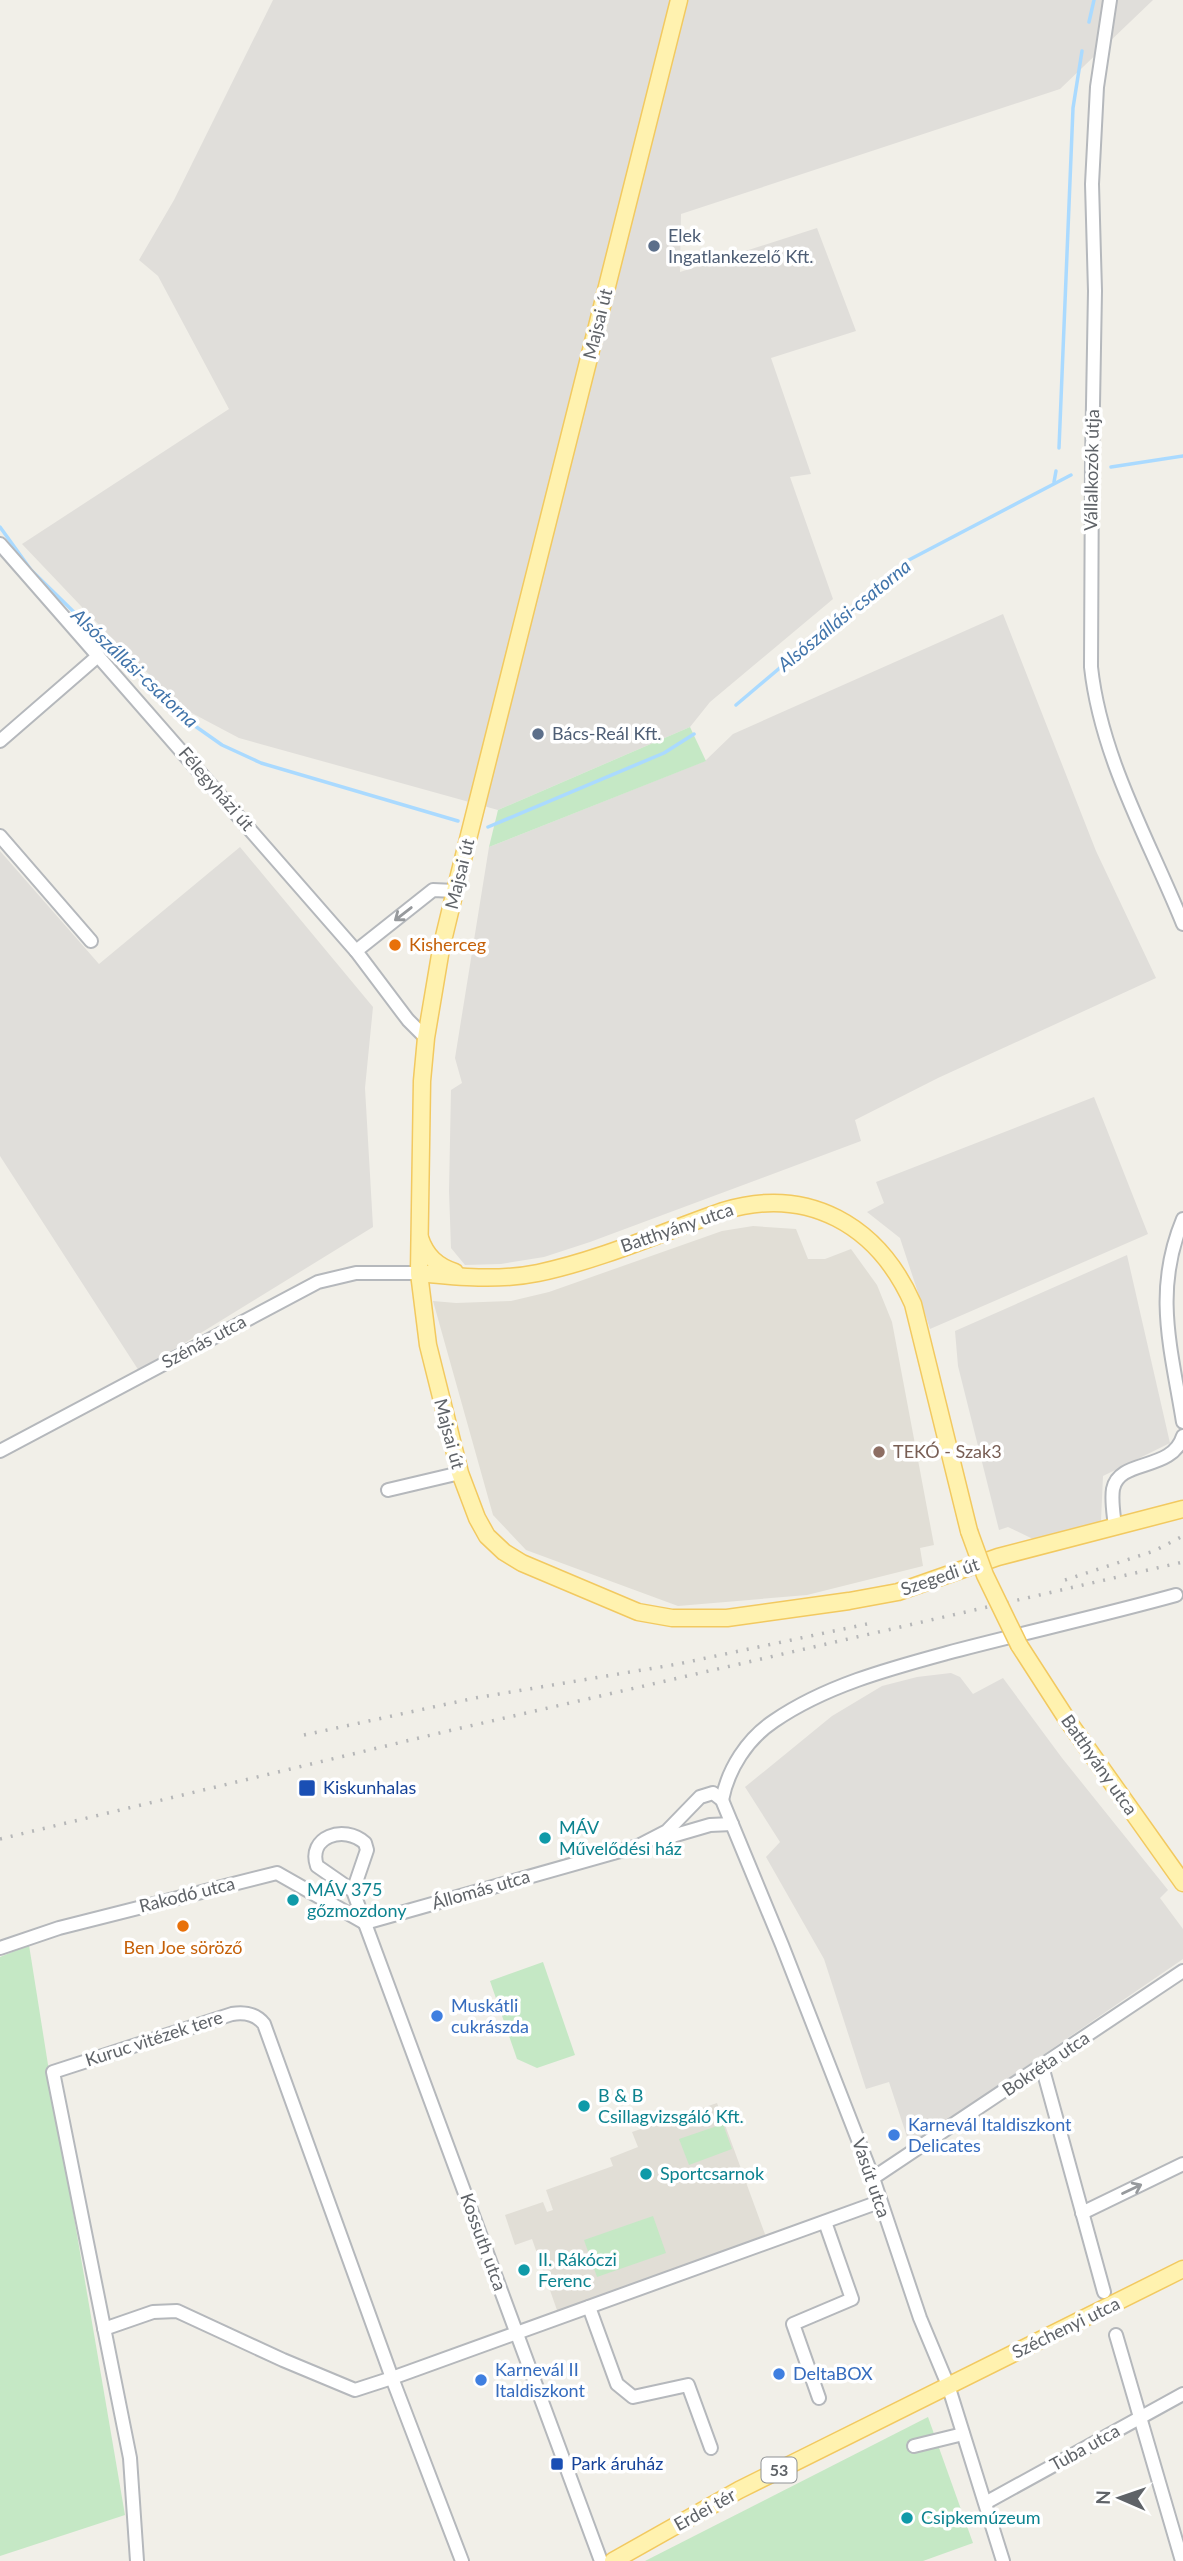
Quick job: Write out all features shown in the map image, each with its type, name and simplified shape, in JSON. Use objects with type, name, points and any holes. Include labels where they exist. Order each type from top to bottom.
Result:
[{"type":"main road","name":"Majsai út","points":[[679,0],[441,949],[426,1038],[419,1131],[419,1273],[428,1345],[438,1394],[460,1473],[473,1509],[487,1536],[514,1560],[638,1612],[663,1617],[692,1618]]},
{"type":"main road","name":"Batthyány utca","points":[[419,1273],[470,1278],[537,1273],[570,1265],[747,1204],[798,1205],[844,1222],[867,1238],[888,1259],[904,1283],[913,1304],[969,1531],[985,1575],[1019,1645],[1068,1721],[1183,1883]]},
{"type":"main road","points":[[419,1234],[424,1250],[435,1262],[470,1278]]},
{"type":"main road","name":"Szegedi út","points":[[692,1618],[727,1618],[874,1598],[921,1585],[999,1557],[1183,1509]]},
{"type":"main road","name":"Széchenyi utca","points":[[948,2385],[1183,2269]]},
{"type":"main road","name":"Erdei tér","points":[[613,2561],[739,2490],[948,2385]]},
{"type":"street","name":"Vállalkozók útja","points":[[1110,0],[1097,88],[1092,184],[1095,291],[1091,461],[1091,667],[1104,733],[1183,924]]},
{"type":"street","name":"Félegyházi út","points":[[0,544],[356,951],[408,1020],[426,1038]]},
{"type":"street","points":[[0,741],[98,656]]},
{"type":"street","points":[[0,836],[91,941]]},
{"type":"street","points":[[356,951],[433,890],[455,891]]},
{"type":"street","points":[[1183,1219],[1171,1252],[1166,1298],[1183,1422]]},
{"type":"street","name":"Szénás utca","points":[[0,1451],[318,1282],[356,1273],[419,1273]]},
{"type":"street","points":[[1115,1527],[1113,1493],[1117,1479],[1130,1470],[1169,1456],[1178,1449],[1183,1436]]},
{"type":"street","points":[[388,1490],[460,1473]]},
{"type":"street","points":[[722,1800],[731,1772],[744,1750],[758,1734],[774,1721],[823,1695],[901,1666],[1176,1595]]},
{"type":"street","name":"Állomás utca","points":[[638,1846],[667,1831],[704,1794],[713,1793],[722,1800]]},
{"type":"street","name":"Vasút utca","points":[[722,1800],[873,2178],[920,2318],[948,2385],[987,2502],[1003,2561]]},
{"type":"street","name":"Állomás utca","points":[[365,1923],[710,1825],[732,1824]]},
{"type":"street","points":[[334,1833],[354,1836],[365,1843],[367,1850],[362,1871],[353,1891],[317,1866],[315,1859],[319,1847],[334,1833]]},
{"type":"street","name":"Rakodó utca","points":[[0,1948],[59,1928],[277,1873],[365,1923]]},
{"type":"street","name":"Kossuth utca","points":[[353,1891],[601,2561]]},
{"type":"street","name":"Bokréta utca","points":[[873,2178],[1183,1971]]},
{"type":"street","name":"Kuruc vitézek tere","points":[[138,2561],[130,2459],[53,2072],[232,2014],[250,2014],[264,2024],[461,2561]]},
{"type":"street","points":[[1042,2066],[1104,2292]]},
{"type":"street","points":[[1082,2213],[1183,2164]]},
{"type":"street","points":[[104,2329],[153,2312],[177,2311],[355,2390],[879,2202]]},
{"type":"street","points":[[819,2398],[793,2324],[852,2299],[825,2222]]},
{"type":"street","points":[[589,2307],[617,2384],[633,2398],[688,2385],[711,2448]]},
{"type":"street","points":[[1116,2335],[1182,2561]]},
{"type":"street","name":"Tuba utca","points":[[987,2502],[1183,2395]]},
{"type":"street","points":[[914,2446],[963,2434]]},
{"type":"shaded area","points":[[273,0],[1153,0],[1060,89],[681,214],[680,272],[817,228],[856,331],[771,358],[811,474],[790,477],[833,599],[710,702],[690,727],[498,810],[239,738],[188,711],[119,646],[22,544],[229,409],[158,276],[139,260],[174,200]]},
{"type":"shaded area","points":[[1003,614],[1096,851],[1156,978],[938,1078],[855,1120],[861,1141],[544,1257],[501,1264],[465,1265],[451,1248],[451,1090],[462,1083],[455,1058],[489,847],[705,761],[733,734]]},
{"type":"shaded area","points":[[240,847],[373,1007],[365,1088],[373,1227],[139,1371],[0,1156],[0,851],[99,964]]},
{"type":"shaded area","points":[[1094,1097],[1148,1234],[930,1329],[900,1238],[867,1212],[884,1203],[876,1182]]},
{"type":"shaded area","points":[[753,1226],[796,1229],[808,1259],[825,1259],[851,1249],[877,1285],[892,1322],[934,1545],[920,1548],[923,1566],[807,1595],[678,1606],[526,1550],[493,1515],[433,1301],[511,1301],[549,1292],[722,1231]]},
{"type":"shaded area","points":[[1127,1255],[1170,1443],[1103,1476],[1101,1521],[1035,1540],[1008,1527],[999,1530],[958,1366],[955,1331]]},
{"type":"shaded area","points":[[951,1673],[960,1677],[973,1694],[1003,1678],[1062,1758],[1168,1890],[1160,1898],[1183,1929],[1183,1959],[910,2146],[889,2082],[866,2089],[824,1959],[766,1857],[780,1842],[745,1787],[832,1716],[882,1686],[917,1677]]},
{"type":"shaded area","points":[[717,2103],[766,2237],[558,2313],[532,2239],[515,2245],[505,2215],[543,2202],[547,2212],[553,2210],[546,2190],[613,2166],[610,2158],[638,2147],[632,2132]]},
{"type":"green space","points":[[690,727],[706,761],[489,847],[498,810]]},
{"type":"green space","points":[[29,1945],[125,2515],[0,2556],[0,1957]]},
{"type":"green space","points":[[543,1962],[575,2055],[537,2068],[517,2059],[490,1981]]},
{"type":"green space","points":[[723,2124],[732,2149],[689,2165],[679,2139]]},
{"type":"green space","points":[[653,2216],[666,2253],[597,2277],[584,2240]]},
{"type":"green space","points":[[928,2417],[973,2543],[923,2561],[645,2561]]},
{"type":"waterway","points":[[1089,22],[1094,0]]},
{"type":"waterway","points":[[1059,448],[1073,108],[1082,51]]},
{"type":"waterway","name":"Alsószállási-csatorna","points":[[1111,467],[1183,456]]},
{"type":"waterway","points":[[1054,482],[1056,471]]},
{"type":"waterway","name":"Alsószállási-csatorna","points":[[736,705],[905,562],[1071,475]]},
{"type":"waterway","name":"Alsószállási-csatorna","points":[[0,527],[31,570],[178,714],[222,745],[261,763],[458,821]]},
{"type":"waterway","name":"Alsószállási-csatorna","points":[[488,827],[664,753],[694,734]]},
{"type":"railway","points":[[1065,1580],[1154,1551],[1183,1536]]},
{"type":"railway","points":[[0,1839],[448,1731],[1183,1562]]},
{"type":"railway","points":[[304,1735],[475,1698],[678,1664],[867,1624]]},
{"type":"place","name":"Elek Ingatlankezelő Kft.","points":[[654,246]]},
{"type":"place","name":"Bács-Reál Kft.","points":[[538,734]]},
{"type":"place","name":"Kisherceg","points":[[395,945]]},
{"type":"place","name":"TEKÓ - Szak3","points":[[879,1452]]},
{"type":"place","name":"Kiskunhalas","points":[[307,1788]]},
{"type":"place","name":"MÁV Művelődési ház","points":[[545,1838]]},
{"type":"place","name":"MÁV 375 gőzmozdony","points":[[293,1900]]},
{"type":"place","name":"Ben Joe söröző","points":[[183,1926]]},
{"type":"place","name":"Muskátli cukrászda","points":[[437,2016]]},
{"type":"place","name":"B & B Csillagvizsgáló Kft.","points":[[584,2106]]},
{"type":"place","name":"Karnevál Italdiszkont Delicates","points":[[894,2135]]},
{"type":"place","name":"Sportcsarnok","points":[[646,2174]]},
{"type":"place","name":"II. Rákóczi Ferenc","points":[[524,2270]]},
{"type":"place","name":"DeltaBOX","points":[[779,2374]]},
{"type":"place","name":"Karnevál II Italdiszkont","points":[[481,2380]]},
{"type":"place","name":"Park áruház","points":[[557,2464]]},
{"type":"place","name":"Csipkemúzeum","points":[[907,2518]]}]
